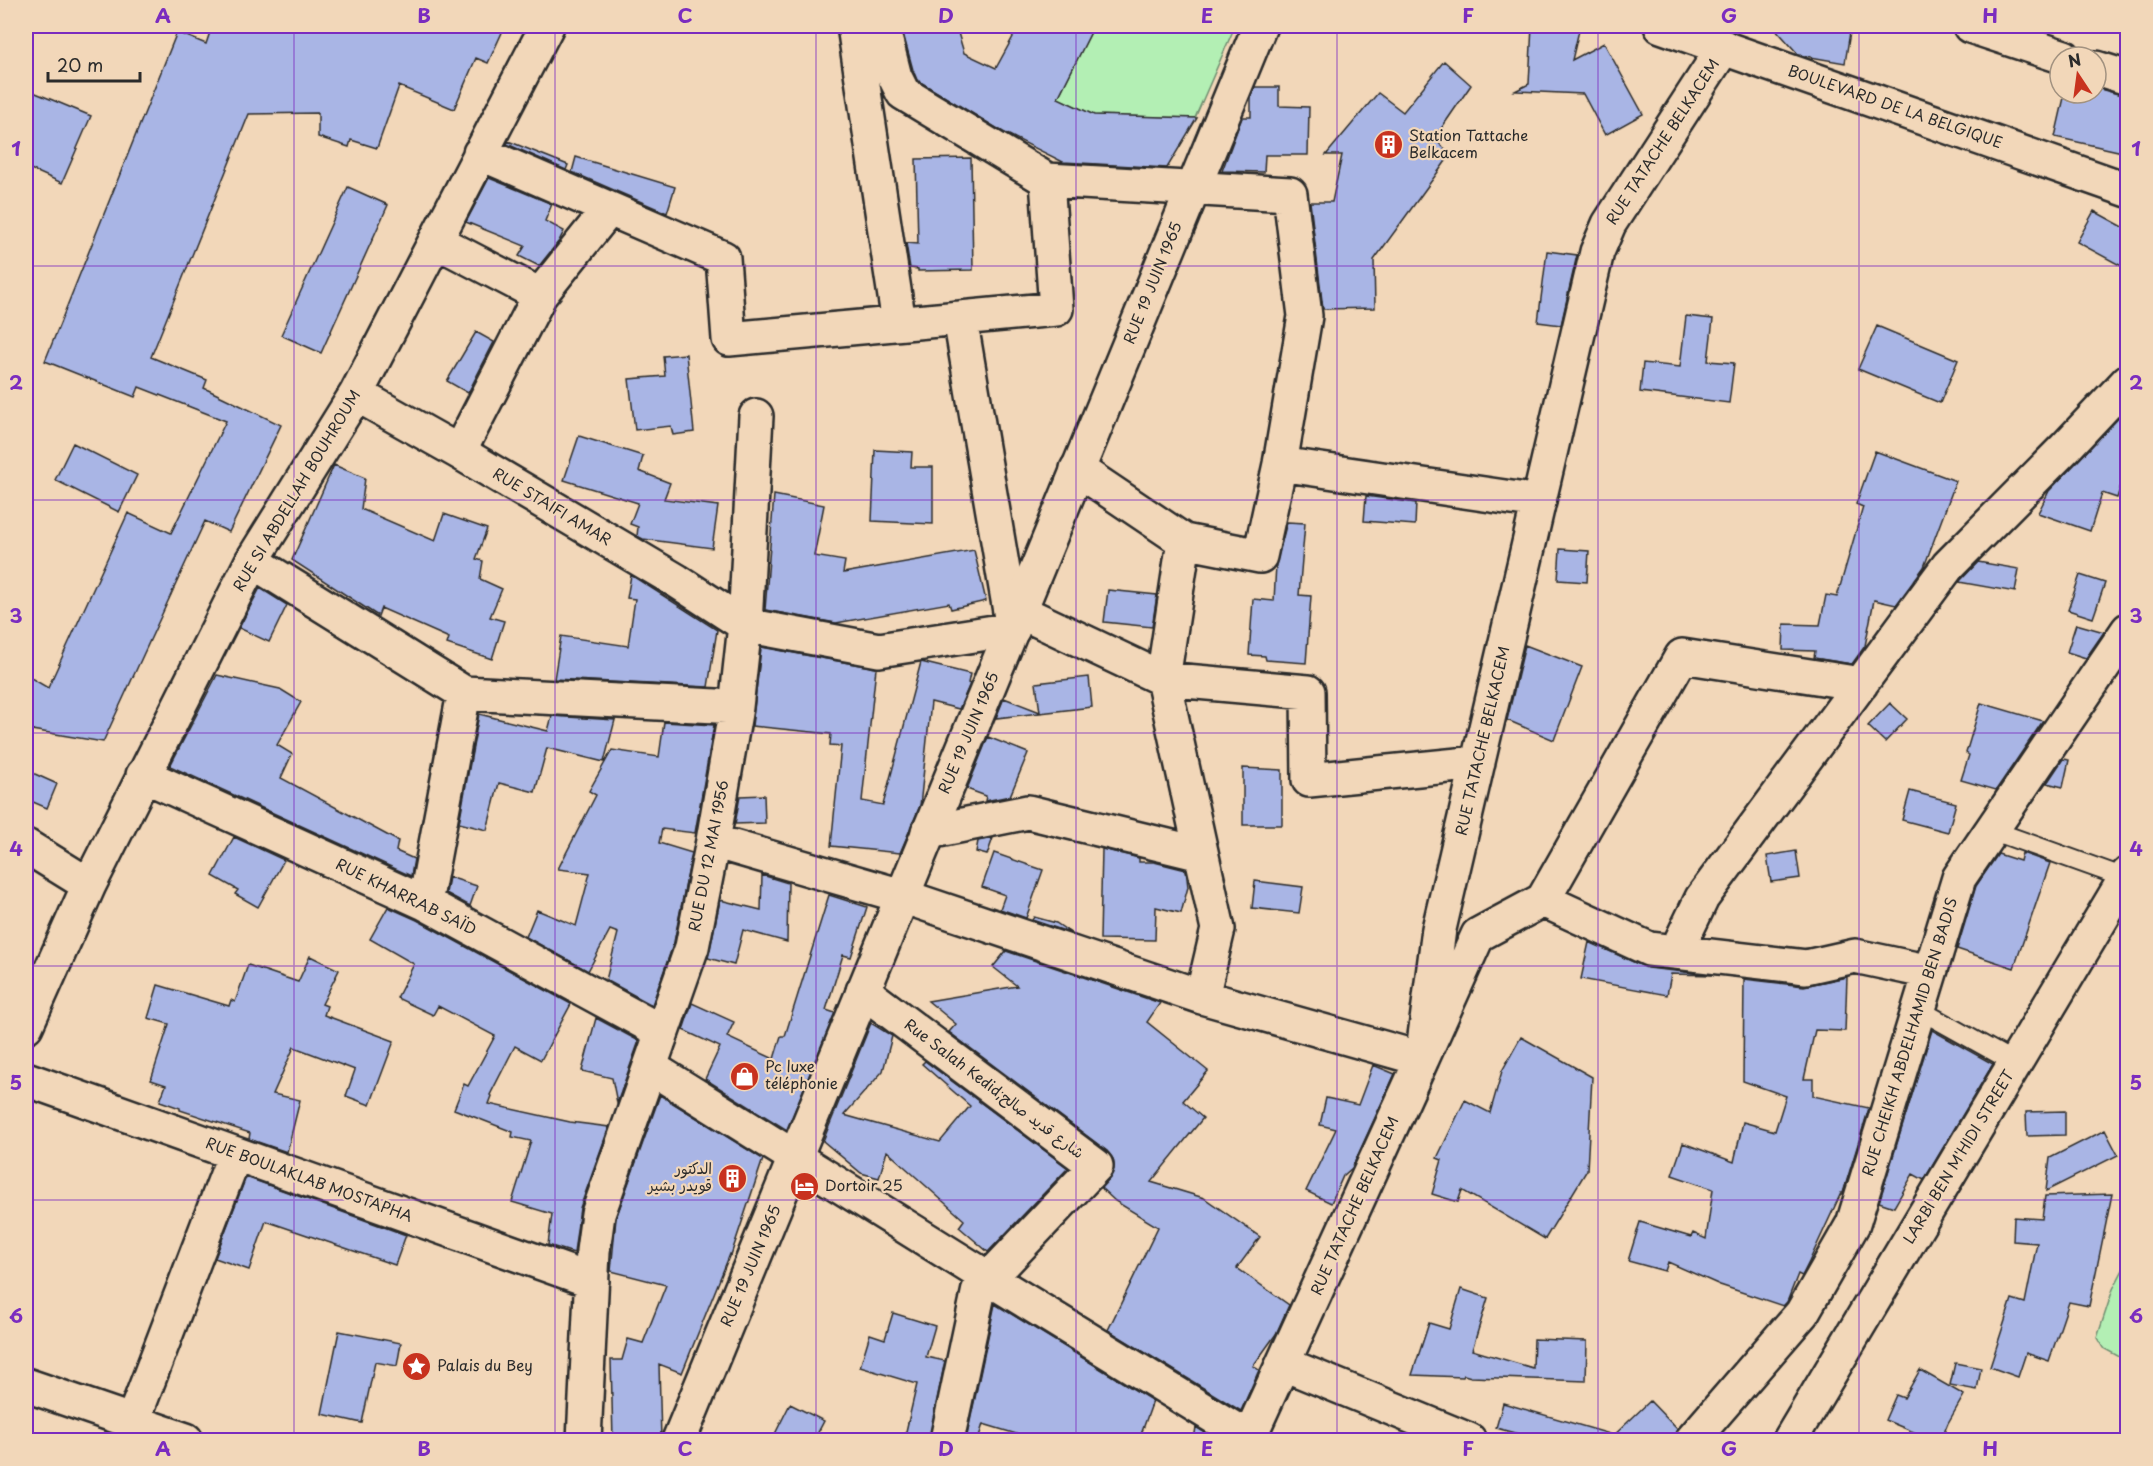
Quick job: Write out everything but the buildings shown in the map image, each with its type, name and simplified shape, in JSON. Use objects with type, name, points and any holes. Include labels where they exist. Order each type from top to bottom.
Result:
[{"type":"street","name":"RUE SI ABDELLAH BOUHROUM","points":[[26,1026],[89,885],[252,561],[356,394],[546,26]]},
{"type":"street","points":[[854,26],[899,323]]},
{"type":"street","points":[[882,26],[895,77],[903,93],[1047,180],[1290,194],[1305,316],[1280,464],[1260,556],[1184,542],[1077,469]]},
{"type":"street","name":"RUE 19 JUIN 1965","points":[[679,1440],[1260,26]]},
{"type":"street","name":"BOULEVARD DE LA BELGIQUE","points":[[1661,26],[2127,190]]},
{"type":"street","points":[[1970,26],[2048,52]]},
{"type":"street","name":"RUE TATACHE BELKACEM","points":[[1250,1440],[1422,1059],[1439,929],[1597,252],[1609,224],[1724,47]]},
{"type":"street","points":[[2108,72],[2127,78]]},
{"type":"street","points":[[480,153],[723,258],[729,339],[1056,309],[1047,180]]},
{"type":"street","points":[[459,452],[540,295],[609,209]]},
{"type":"street","points":[[436,241],[540,295]]},
{"type":"street","points":[[960,318],[1016,620]]},
{"type":"street","points":[[1676,952],[1702,898],[1948,566],[2065,448],[2127,381]]},
{"type":"street","name":"RUE STAIFI AMAR","points":[[356,394],[677,581],[745,625]]},
{"type":"street","name":"RUE DU 12 MAI 1956","points":[[584,1440],[593,1251],[598,1214],[692,947],[736,707],[745,625],[756,416]]},
{"type":"street","points":[[1280,464],[1539,502]]},
{"type":"street","points":[[1184,542],[1163,679],[1218,928],[1202,997]]},
{"type":"street","points":[[252,561],[464,693],[736,707]]},
{"type":"street","points":[[745,625],[879,650],[1016,620],[1163,679],[1308,692],[1309,780],[1478,763]]},
{"type":"street","name":"RUE CHEIKH ABDELHAMID BEN BADIS","points":[[1692,1440],[1803,1313],[1853,1224],[1959,878],[2127,630]]},
{"type":"street","points":[[713,841],[902,896],[1202,997],[1422,1059],[1478,935],[1543,900],[1682,656],[1861,684]]},
{"type":"street","points":[[425,903],[464,693]]},
{"type":"street","name":"RUE KHARRAB SAÏD","points":[[143,775],[425,903],[662,1032]]},
{"type":"street","points":[[928,831],[1028,812],[1201,854]]},
{"type":"street","points":[[26,846],[89,885]]},
{"type":"street","name":"LARBI BEN M'HIDI STREET","points":[[1790,1440],[2126,876]]},
{"type":"street","points":[[1543,900],[1648,949],[1806,968],[1855,956],[1930,972]]},
{"type":"street","name":"Rue Salah Kedid;شارع قديد صالح","points":[[863,991],[1096,1166],[979,1289],[947,1440]]},
{"type":"street","points":[[650,1067],[1250,1440]]},
{"type":"street","name":"RUE BOULAKLAB MOSTAPHA","points":[[26,1079],[592,1281]]},
{"type":"street","points":[[132,1423],[235,1154]]},
{"type":"street","points":[[1284,1364],[1456,1438]]},
{"type":"street","points":[[26,1385],[186,1440]]},
{"type":"lane","points":[[1991,830],[2126,876]]},
{"type":"lane","points":[[1918,1009],[2015,1063]]},
{"type":"green space","points":[[1094,26],[1235,26],[1195,118],[1186,118],[1094,115],[1058,98]]},
{"type":"green space","points":[[2127,1262],[2127,1361],[2103,1348],[2097,1338],[2113,1289]]},
{"type":"place","name":"Station Tattache Belkacem","points":[[1388,145]]},
{"type":"place","name":"Pc luxe téléphonie","points":[[744,1076]]},
{"type":"place","name":"الدكتور قويدر بشير","points":[[733,1178]]},
{"type":"place","name":"Dortoir 25","points":[[804,1186]]},
{"type":"place","name":"Palais du Bey","points":[[416,1366]]}]
